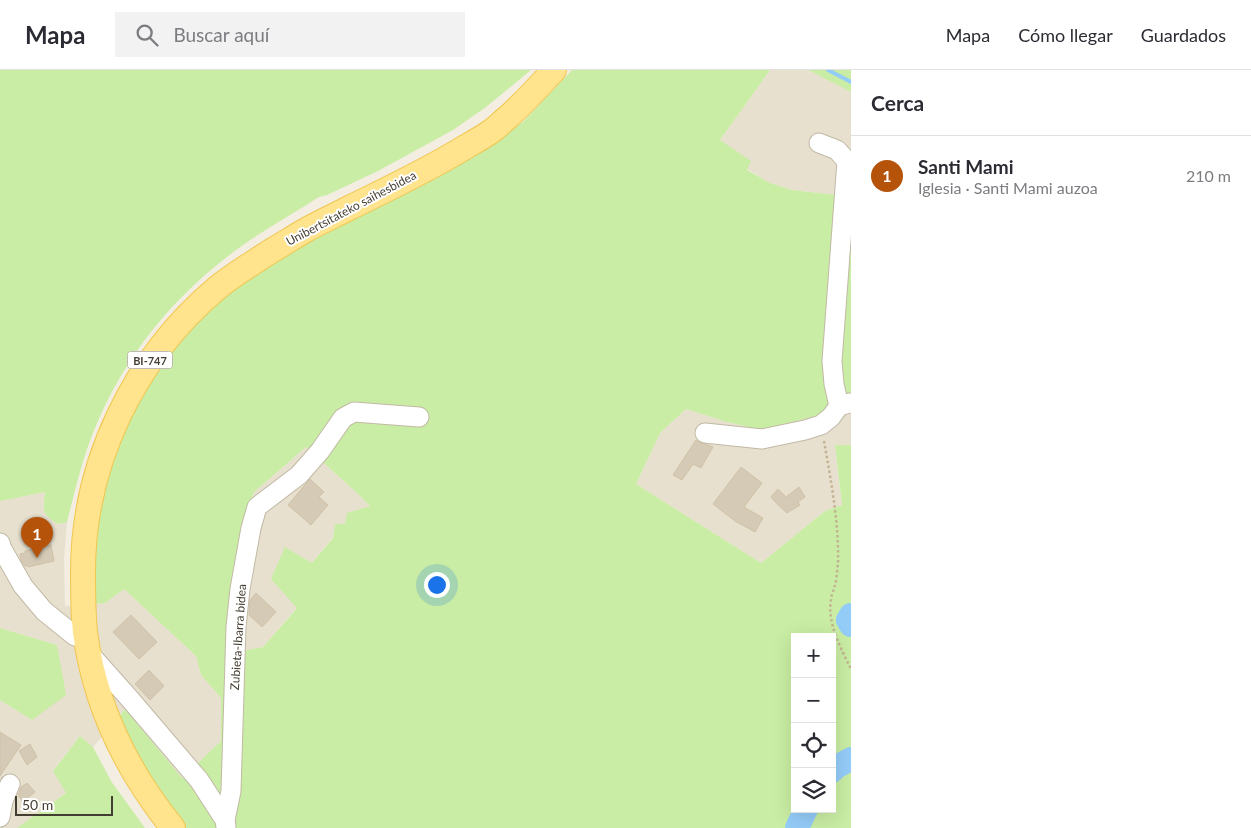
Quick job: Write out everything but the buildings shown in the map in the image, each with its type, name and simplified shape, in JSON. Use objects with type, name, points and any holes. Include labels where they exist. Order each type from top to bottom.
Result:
[{"type":"main road","name":"Unibertsitateko saihesbidea","points":[[173,828],[156,807],[128,763],[110,727],[82,645],[72,595],[72,547],[78,507],[88,465],[104,420],[121,386],[168,320],[183,304],[230,265],[318,212],[444,148],[471,132],[496,114],[541,70]]},
{"type":"main road","name":"Unibertsitateko saihesbidea","points":[[159,828],[145,810],[122,773],[102,733],[89,701],[78,657],[85,630],[83,552],[87,516],[96,476],[120,412],[138,379],[156,352],[185,318],[218,287],[306,230],[434,165],[494,130],[528,99],[554,70]]},
{"type":"street","points":[[705,433],[762,439],[821,425],[845,404],[834,384],[832,360],[846,161],[837,150],[819,143]]},
{"type":"street","name":"Zubieta-Ibarra bidea","points":[[225,824],[231,791],[236,627],[240,589],[251,528],[258,506],[299,475],[320,451],[343,418],[354,412],[419,417]]},
{"type":"street","points":[[0,543],[23,586],[44,612],[82,645],[199,780],[225,824]]},
{"type":"street","points":[[0,817],[3,801],[10,784]]},
{"type":"path","points":[[821,425],[836,518],[838,562],[836,585],[831,600],[831,613],[835,634],[851,669]]},
{"type":"shaded area","points":[[770,70],[808,70],[851,92],[851,163],[837,195],[792,190],[770,183],[747,169],[720,140]]},
{"type":"shaded area","points":[[851,393],[851,445],[835,446],[842,505],[825,511],[761,563],[636,484],[660,433],[686,409],[727,422],[762,430]]},
{"type":"shaded area","points":[[306,447],[370,506],[345,524],[335,524],[333,537],[312,563],[285,547],[297,607],[263,647],[225,654],[232,582],[242,521],[254,492]]},
{"type":"shaded area","points":[[45,492],[43,506],[58,524],[67,522],[64,559],[65,606],[105,603],[124,589],[196,656],[201,675],[221,698],[221,741],[182,778],[125,709],[93,747],[80,736],[53,770],[66,793],[17,828],[0,828],[0,700],[32,720],[57,645],[0,628],[0,501]]},
{"type":"green space","points":[[0,70],[531,70],[486,107],[453,130],[378,171],[319,197],[256,236],[211,270],[187,292],[146,338],[128,364],[99,419],[87,449],[67,522],[58,524],[44,511],[45,492],[0,501]]},
{"type":"green space","points":[[572,70],[770,70],[720,140],[751,161],[747,170],[770,183],[792,190],[837,195],[851,164],[851,393],[845,394],[823,414],[762,430],[727,422],[686,409],[660,433],[636,484],[761,563],[825,511],[842,505],[835,445],[851,445],[851,828],[185,828],[153,786],[117,719],[125,709],[182,778],[221,741],[221,698],[201,675],[196,656],[124,589],[105,603],[93,604],[96,529],[102,497],[115,451],[134,408],[159,364],[196,318],[243,277],[489,145],[524,121]],"holes":[[[306,447],[370,506],[347,513],[345,524],[335,524],[333,538],[312,563],[285,547],[271,579],[297,608],[263,647],[225,654],[232,582],[242,521],[254,492]]]},
{"type":"green space","points":[[808,70],[851,70],[851,92]]},
{"type":"green space","points":[[0,628],[57,645],[66,695],[32,720],[0,700]]},
{"type":"green space","points":[[80,736],[93,747],[111,781],[145,828],[17,828],[66,793],[53,771]]},
{"type":"waterway","points":[[828,70],[851,82]]},
{"type":"waterway","points":[[851,615],[848,620],[851,625]]},
{"type":"waterway","points":[[835,768],[851,759]]},
{"type":"waterway","points":[[797,828],[804,813]]},
{"type":"place","name":"Santi Mami","points":[[37,558]]}]
